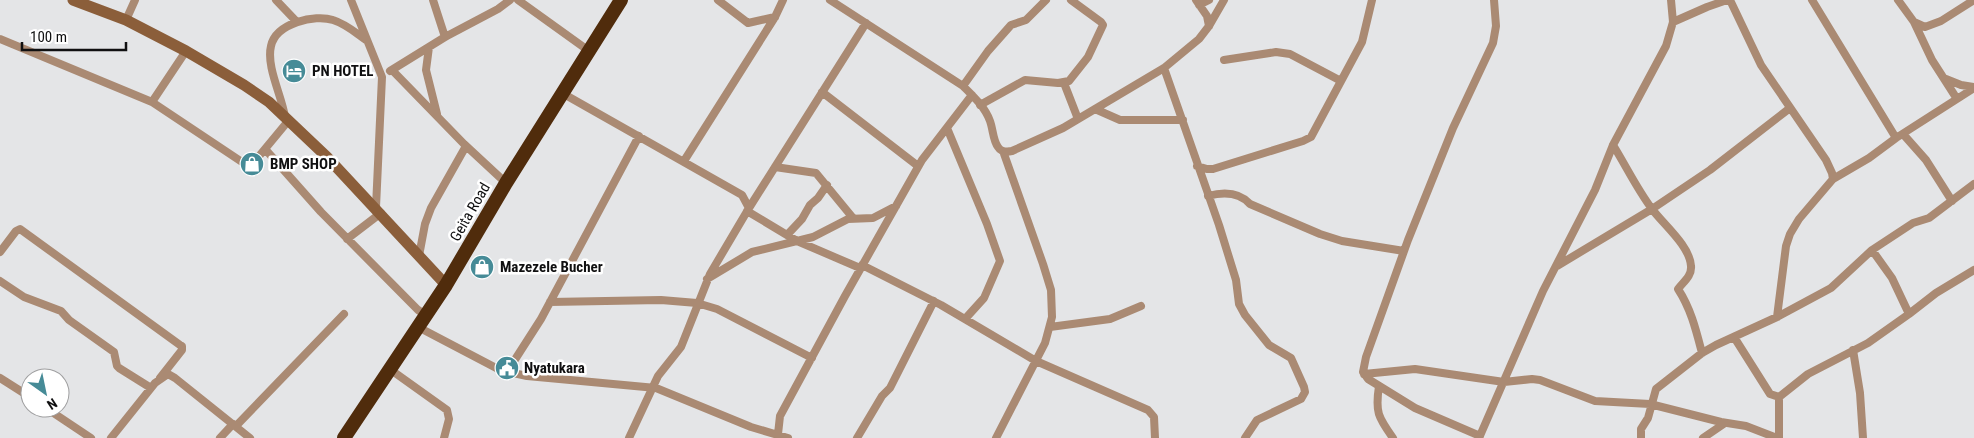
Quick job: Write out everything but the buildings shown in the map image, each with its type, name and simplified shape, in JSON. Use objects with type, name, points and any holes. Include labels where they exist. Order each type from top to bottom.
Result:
[{"type":"highway","name":"Geita Road","points":[[344,438],[446,285],[506,183],[621,0]]},
{"type":"street","points":[[72,0],[126,20],[186,51],[269,102],[328,157],[446,285]]},
{"type":"street","points":[[126,20],[135,0]]},
{"type":"street","points":[[276,0],[296,21]]},
{"type":"street","points":[[347,239],[378,210],[382,76],[351,0]]},
{"type":"street","points":[[433,0],[445,37]]},
{"type":"street","points":[[382,76],[445,37],[498,9],[510,0]]},
{"type":"street","points":[[518,0],[589,51]]},
{"type":"street","points":[[718,0],[748,23],[775,17]]},
{"type":"street","points":[[684,161],[775,17],[783,0]]},
{"type":"street","points":[[830,0],[963,86],[989,118],[997,146],[1003,152],[1048,281],[1052,305],[1050,327],[1045,342],[996,438]]},
{"type":"street","points":[[963,86],[988,51],[1008,28],[1011,25],[1026,20],[1046,0]]},
{"type":"street","points":[[980,105],[1025,80],[1058,84],[1072,78],[1088,58],[1095,40],[1103,27],[1101,22],[1070,0]]},
{"type":"street","points":[[1208,0],[1197,2],[1208,16],[1209,26]]},
{"type":"street","points":[[1003,152],[1012,151],[1042,138],[1164,68],[1199,39],[1224,0]]},
{"type":"street","points":[[1198,166],[1214,169],[1308,138],[1312,135],[1362,42],[1372,0]]},
{"type":"street","points":[[1364,374],[1366,357],[1404,251],[1453,128],[1493,43],[1496,26],[1494,0]]},
{"type":"street","points":[[1364,374],[1379,386],[1434,418],[1480,437],[1543,291],[1595,190],[1613,145],[1666,46],[1673,22],[1671,0]]},
{"type":"street","points":[[1673,22],[1706,7],[1728,0],[1753,51],[1826,160],[1833,179]]},
{"type":"street","points":[[1812,0],[1900,136],[1926,160],[1952,201]]},
{"type":"street","points":[[1898,0],[1914,22],[1932,60],[1946,79],[1957,100]]},
{"type":"street","points":[[1914,22],[1922,26],[1930,26],[1974,0]]},
{"type":"street","points":[[0,39],[152,102],[246,164],[255,161],[287,119],[282,98],[275,82],[271,45],[277,34],[296,21],[331,19],[343,23],[366,40]]},
{"type":"street","points":[[629,438],[658,376],[681,347],[706,280],[866,23]]},
{"type":"street","points":[[429,47],[426,70],[438,116]]},
{"type":"street","points":[[152,102],[186,51]]},
{"type":"street","points":[[1224,60],[1276,52],[1290,54],[1342,82]]},
{"type":"street","points":[[1164,68],[1236,280],[1239,304],[1269,345],[1291,358],[1305,392],[1301,398],[1257,420],[1248,431],[1246,438]]},
{"type":"street","points":[[392,70],[466,146],[506,183]]},
{"type":"street","points":[[1946,79],[1961,85],[1974,87]]},
{"type":"street","points":[[1064,82],[1078,119]]},
{"type":"street","points":[[1777,317],[1786,246],[1790,234],[1799,219],[1833,179],[1869,158],[1974,87]]},
{"type":"street","points":[[822,92],[918,166]]},
{"type":"street","points":[[562,94],[742,195],[748,210],[798,241],[861,267],[934,301],[1036,361],[1148,410],[1154,417],[1155,438]]},
{"type":"street","points":[[778,434],[780,416],[918,166],[972,95]]},
{"type":"street","points":[[1556,266],[1652,209],[1721,162],[1790,108]]},
{"type":"street","points":[[1095,109],[1118,120],[1183,120]]},
{"type":"street","points":[[946,128],[984,216],[1000,261],[984,298],[965,318]]},
{"type":"street","points":[[507,372],[550,302],[639,136]]},
{"type":"street","points":[[1613,145],[1652,209],[1680,243],[1690,259],[1692,267],[1690,273],[1678,289],[1693,318],[1702,353]]},
{"type":"street","points":[[419,256],[425,224],[431,208],[466,146]]},
{"type":"street","points":[[265,149],[347,239],[418,310],[426,315]]},
{"type":"street","points":[[775,167],[814,172],[827,185],[853,218]]},
{"type":"street","points":[[1641,438],[1641,429],[1648,418],[1650,404],[1656,389],[1702,353],[1777,317],[1831,288],[1872,250],[1913,223],[1929,218],[1974,184]]},
{"type":"street","points":[[787,235],[802,219],[810,205],[818,198],[827,185]]},
{"type":"street","points":[[1208,196],[1224,193],[1244,197],[1250,204],[1320,234],[1342,241],[1404,251]]},
{"type":"street","points":[[706,280],[752,252],[813,237],[844,220],[873,218],[896,206]]},
{"type":"street","points":[[0,252],[18,229],[20,229],[182,346],[182,350],[111,438]]},
{"type":"street","points":[[1872,250],[1892,278],[1909,314]]},
{"type":"street","points":[[1779,397],[1808,374],[1868,342],[1936,293],[1974,270]]},
{"type":"street","points":[[0,281],[19,294],[61,311],[69,320],[114,352],[119,368],[151,388]]},
{"type":"street","points":[[550,302],[661,300],[697,303],[717,309],[812,358]]},
{"type":"street","points":[[857,438],[882,396],[890,388],[934,301]]},
{"type":"street","points":[[1050,327],[1110,319],[1141,306]]},
{"type":"street","points":[[220,438],[344,314]]},
{"type":"street","points":[[418,328],[507,372],[527,376],[653,387],[751,427],[788,438]]},
{"type":"street","points":[[1734,337],[1770,394],[1779,397]]},
{"type":"street","points":[[1853,350],[1860,393],[1863,438]]},
{"type":"street","points":[[1364,374],[1416,369],[1504,382],[1540,380],[1595,401],[1650,404],[1725,423],[1746,426],[1778,438],[1779,397]]},
{"type":"street","points":[[391,370],[447,410],[449,419],[444,438]]},
{"type":"street","points":[[160,378],[168,374],[250,438]]},
{"type":"street","points":[[0,378],[20,391]]},
{"type":"street","points":[[1379,386],[1377,410],[1392,438]]},
{"type":"street","points":[[61,418],[91,438]]},
{"type":"street","points":[[1703,438],[1725,423]]},
{"type":"place","name":"PN HOTEL","points":[[294,71]]},
{"type":"place","name":"BMP SHOP","points":[[252,164]]},
{"type":"place","name":"Mazezele Bucher","points":[[482,267]]},
{"type":"place","name":"Nyatukara","points":[[507,368]]}]
